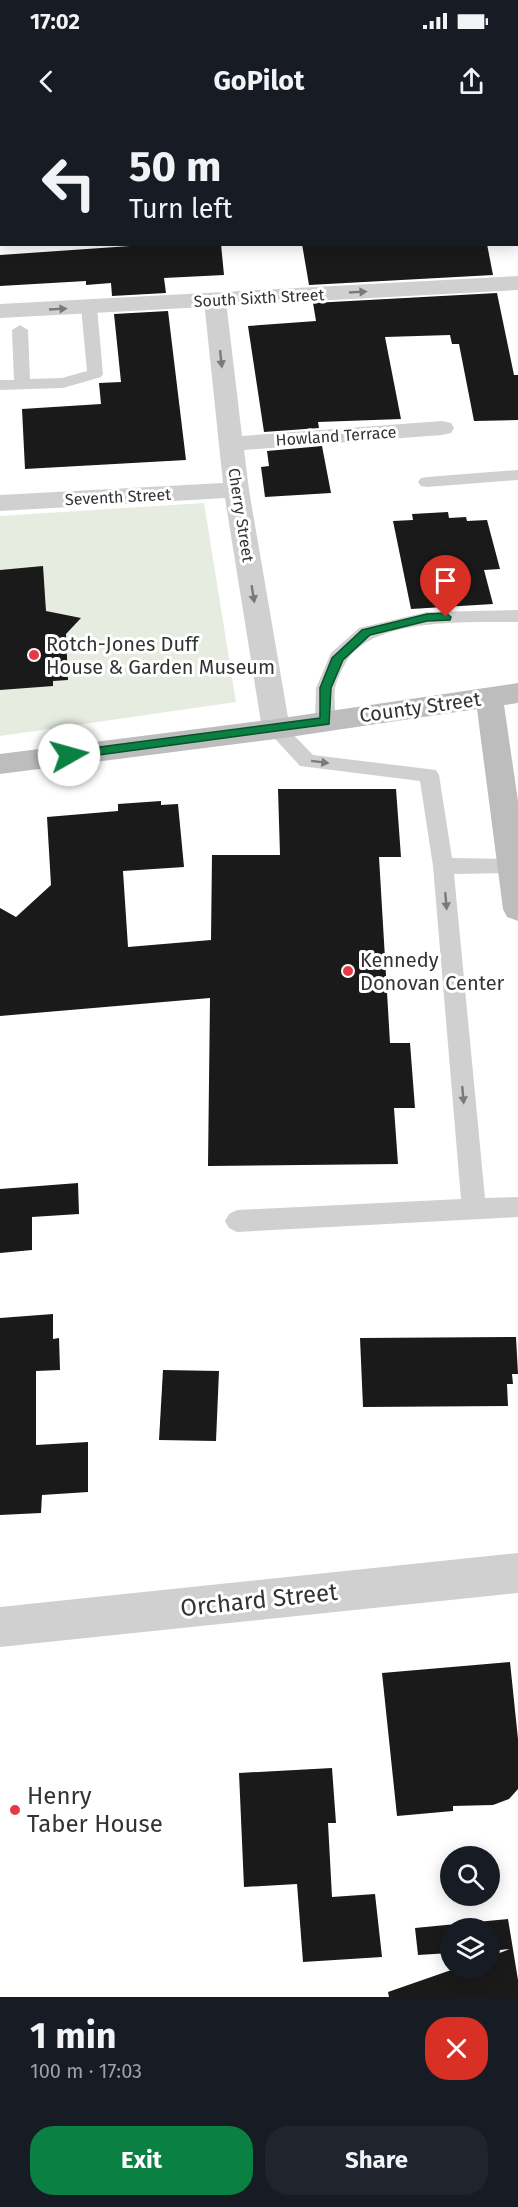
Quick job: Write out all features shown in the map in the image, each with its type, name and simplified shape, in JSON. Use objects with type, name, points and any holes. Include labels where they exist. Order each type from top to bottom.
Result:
[{"type":"main road","name":"County Street","points":[[0,764],[276,729],[518,693]]},
{"type":"main road","points":[[489,697],[513,826],[512,865],[518,909]]},
{"type":"street","name":"South Sixth Street","points":[[0,312],[518,283]]},
{"type":"street","name":"Cherry Street","points":[[215,301],[236,490],[276,729]]},
{"type":"street","name":"Howland Terrace","points":[[230,444],[442,428]]},
{"type":"street","name":"Seventh Street","points":[[0,503],[236,490]]},
{"type":"street","name":"Orchard Street","points":[[0,1627],[518,1573]]},
{"type":"lane","points":[[0,385],[63,383],[95,374],[89,307]]},
{"type":"lane","points":[[20,330],[22,384]]},
{"type":"lane","points":[[427,482],[518,475]]},
{"type":"lane","points":[[325,721],[325,688],[338,658],[366,632],[427,618],[518,616]]},
{"type":"lane","points":[[276,729],[307,761],[429,775],[443,866],[474,1210]]},
{"type":"lane","points":[[443,866],[512,865]]},
{"type":"lane","points":[[237,1221],[518,1208]]},
{"type":"shaded area","points":[[204,503],[236,702],[0,736],[0,516]]},
{"type":"building","points":[[130,246],[221,246],[224,275],[164,278],[166,293],[112,296],[111,283],[86,285],[86,281],[0,286],[0,255]]},
{"type":"building","points":[[302,246],[487,246],[493,275],[309,285]]},
{"type":"building","points":[[497,293],[514,375],[518,375],[518,420],[474,421],[459,344],[452,344],[450,335],[385,337],[401,419],[318,422],[319,428],[264,432],[248,326],[316,321],[313,303]]},
{"type":"building","points":[[168,311],[186,460],[25,469],[22,409],[101,404],[99,383],[121,382],[114,314]]},
{"type":"building","points":[[322,446],[331,493],[265,497],[261,467],[269,466],[267,451]]},
{"type":"building","points":[[448,512],[449,518],[466,517],[467,521],[487,520],[500,569],[484,570],[493,604],[411,609],[393,521],[413,520],[412,514]]},
{"type":"building","name":"Rotch-Jones Duff House & Garden Museum","points":[[43,566],[46,611],[81,618],[66,634],[68,680],[53,681],[53,686],[0,690],[0,570]]},
{"type":"building","points":[[278,789],[396,789],[401,857],[379,857],[390,1043],[410,1043],[415,1108],[394,1108],[398,1164],[208,1166],[210,998],[0,1016],[0,908],[16,917],[51,885],[47,817],[118,811],[118,804],[161,801],[161,805],[178,804],[184,867],[123,871],[128,947],[211,940],[212,855],[280,855]]},
{"type":"building","points":[[78,1183],[79,1214],[32,1217],[32,1250],[0,1253],[0,1189]]},
{"type":"building","points":[[53,1314],[53,1339],[59,1338],[60,1370],[36,1371],[36,1445],[88,1442],[88,1492],[42,1495],[41,1513],[0,1515],[0,1318]]},
{"type":"building","points":[[516,1337],[518,1374],[512,1374],[513,1384],[507,1384],[508,1406],[363,1407],[360,1338]]},
{"type":"building","points":[[163,1370],[219,1371],[216,1441],[159,1440]]},
{"type":"building","points":[[510,1662],[518,1739],[518,1789],[509,1799],[493,1805],[453,1806],[453,1811],[397,1816],[382,1673]]},
{"type":"building","points":[[332,1768],[336,1823],[328,1823],[332,1897],[375,1894],[382,1957],[303,1962],[297,1884],[244,1887],[239,1773]]},
{"type":"building","points":[[508,1919],[518,1980],[518,1997],[389,1997],[388,1992],[440,1974],[440,1978],[500,1978],[500,1953],[510,1949],[500,1950],[500,1920]]},
{"type":"building","points":[[440,1926],[440,1954],[418,1955],[415,1928]]},
{"type":"place","name":"Rotch-Jones Duff House & Garden Museum","points":[[34,655]]},
{"type":"place","name":"Kennedy Donovan Center","points":[[348,971]]},
{"type":"place","name":"Henry Taber House","points":[[15,1810]]},
{"type":"route","points":[[69,755],[325,721],[325,688],[338,658],[366,632],[427,618],[446,617]]}]
